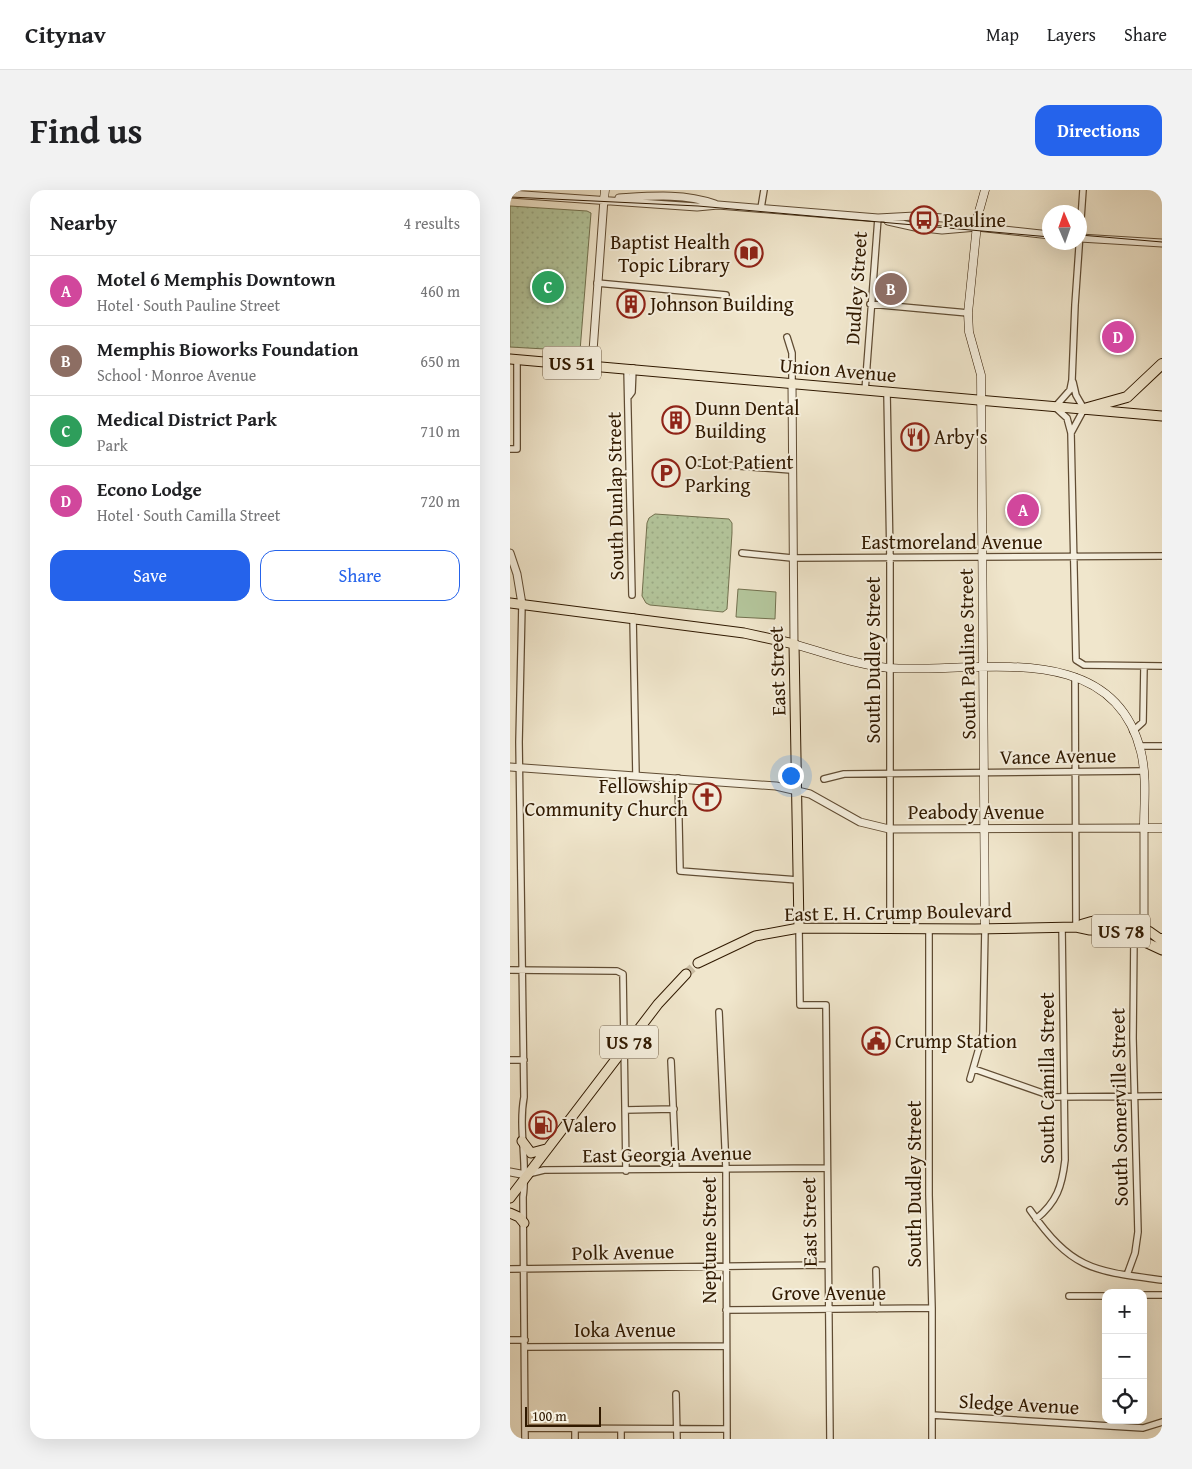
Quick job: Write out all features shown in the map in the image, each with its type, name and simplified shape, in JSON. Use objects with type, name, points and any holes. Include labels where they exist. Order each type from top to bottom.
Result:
[{"type":"highway","points":[[1084,410],[1127,397],[1162,364]]},
{"type":"main road","points":[[604,199],[605,190]]},
{"type":"main road","name":"South Pauline Street","points":[[985,190],[977,227],[968,313],[969,332],[981,375],[985,928]]},
{"type":"main road","name":"Union Avenue","points":[[513,360],[630,368],[887,393],[1162,416]]},
{"type":"main road","points":[[510,602],[744,633],[794,644],[849,660],[890,668],[1035,667],[1058,671],[1075,677],[1108,697],[1122,713],[1133,731],[1139,746],[1144,771],[1144,828]]},
{"type":"main road","name":"East Street","points":[[794,644],[799,928]]},
{"type":"main road","name":"Peabody Avenue","points":[[1144,828],[1162,828]]},
{"type":"main road","name":"East E. H. Crump Boulevard","points":[[1076,926],[1089,920],[1124,921],[1144,929],[1161,939]]},
{"type":"main road","name":"East E. H. Crump Boulevard","points":[[698,963],[755,936],[799,928],[929,929],[1076,926],[1090,930],[1121,931],[1162,950]]},
{"type":"main road","name":"US 78","points":[[510,1198],[546,1149],[576,1114],[658,1004],[686,974]]},
{"type":"main road","points":[[522,1141],[531,1153],[546,1149]]},
{"type":"main road","points":[[510,1213],[519,1217],[524,1223]]},
{"type":"street","points":[[761,208],[764,190]]},
{"type":"street","points":[[1082,205],[1083,190]]},
{"type":"street","points":[[510,194],[604,199],[697,207],[718,205],[761,208],[878,218],[926,228],[977,227]]},
{"type":"street","points":[[592,365],[604,199]]},
{"type":"street","points":[[878,218],[934,217],[977,227],[1042,234]]},
{"type":"street","name":"Dudley Street","points":[[865,391],[870,304],[878,218]]},
{"type":"street","points":[[1087,238],[1162,243]]},
{"type":"street","points":[[1079,250],[1074,307],[1072,380],[1070,390],[1055,407],[1066,418],[1071,434],[1072,558],[1076,660],[1079,663],[1162,666]]},
{"type":"street","points":[[597,283],[726,295]]},
{"type":"street","points":[[870,304],[968,313]]},
{"type":"street","name":"East Street","points":[[788,337],[792,353],[791,470],[794,644]]},
{"type":"street","points":[[510,449],[517,449],[513,360]]},
{"type":"street","name":"South Dunlap Street","points":[[630,368],[632,392],[630,396],[632,595]]},
{"type":"street","points":[[1071,434],[1084,410],[1076,395],[1072,380]]},
{"type":"street","name":"South Dudley Street","points":[[887,393],[890,559],[890,928]]},
{"type":"street","points":[[700,464],[791,470]]},
{"type":"street","points":[[510,553],[518,574],[522,604],[520,767],[524,1060],[522,1141],[526,1175],[523,1197],[526,1439]]},
{"type":"street","name":"Eastmoreland Avenue","points":[[742,553],[792,558],[890,559],[1162,556]]},
{"type":"street","points":[[633,617],[636,776]]},
{"type":"street","points":[[1133,731],[1142,725],[1144,717],[1144,666]]},
{"type":"street","points":[[1075,677],[1076,926]]},
{"type":"street","name":"Vance Avenue","points":[[1139,746],[1162,746]]},
{"type":"street","points":[[510,767],[776,786],[798,791]]},
{"type":"street","name":"Vance Avenue","points":[[824,779],[838,774],[1144,771]]},
{"type":"street","points":[[678,778],[680,871],[798,880]]},
{"type":"street","name":"Peabody Avenue","points":[[798,791],[810,794],[860,822],[889,829],[1144,828]]},
{"type":"street","points":[[1144,828],[1144,929]]},
{"type":"street","name":"South Camilla Street","points":[[1036,1219],[1055,1200],[1062,1183],[1065,1160],[1062,927]]},
{"type":"street","name":"East Street","points":[[799,928],[800,1005],[826,1005],[826,1168],[830,1439]]},
{"type":"street","name":"South Pauline Street","points":[[970,1079],[984,1028],[985,928]]},
{"type":"street","name":"South Dudley Street","points":[[929,929],[931,1005],[929,1195],[932,1308],[932,1439]]},
{"type":"street","name":"South Somerville Street","points":[[1127,1275],[1135,1253],[1138,1232],[1136,1096],[1133,1038],[1134,937]]},
{"type":"street","points":[[510,970],[617,971],[622,974],[626,1171]]},
{"type":"street","name":"Neptune Street","points":[[719,1012],[726,1169],[726,1439]]},
{"type":"street","points":[[510,1060],[524,1060]]},
{"type":"street","points":[[672,1061],[676,1169]]},
{"type":"street","points":[[974,1069],[1038,1093],[1065,1098],[1162,1096]]},
{"type":"street","points":[[625,1110],[674,1109]]},
{"type":"street","name":"East Georgia Avenue","points":[[510,1172],[526,1175],[544,1170],[626,1171],[826,1168]]},
{"type":"street","points":[[1030,1210],[1060,1248],[1074,1259],[1093,1268],[1162,1280]]},
{"type":"street","name":"Polk Avenue","points":[[510,1269],[827,1265]]},
{"type":"street","points":[[876,1270],[877,1309]]},
{"type":"street","points":[[1147,1295],[1162,1295]]},
{"type":"street","points":[[1069,1296],[1102,1296]]},
{"type":"street","name":"Grove Avenue","points":[[726,1310],[932,1308]]},
{"type":"street","name":"Ioka Avenue","points":[[510,1340],[525,1343],[725,1346]]},
{"type":"street","points":[[676,1394],[677,1439]]},
{"type":"street","name":"Sledge Avenue","points":[[932,1415],[1143,1428],[1162,1422]]},
{"type":"street","points":[[526,1428],[575,1430],[726,1429]]},
{"type":"street","points":[[575,1430],[575,1439]]},
{"type":"street","points":[[621,1430],[621,1439]]},
{"type":"green space","points":[[510,206],[587,211],[591,213],[580,351],[510,347]]},
{"type":"green space","points":[[655,514],[729,519],[732,523],[727,609],[723,612],[650,605],[646,603],[642,596],[647,523],[649,518]]},
{"type":"green space","points":[[738,589],[776,592],[775,619],[736,617]]},
{"type":"tunnel","points":[[686,974],[698,963]]},
{"type":"tram line","points":[[510,197],[698,206],[1042,236]]},
{"type":"tram line","points":[[1087,236],[1162,242]]},
{"type":"place","name":"Pauline","points":[[924,220]]},
{"type":"place","name":"Baptist Health Topic Library","points":[[749,253]]},
{"type":"place","name":"Medical District Park","points":[[548,287]]},
{"type":"place","name":"Memphis Bioworks Foundation","points":[[891,289]]},
{"type":"place","name":"Johnson Building","points":[[631,304]]},
{"type":"place","name":"Econo Lodge","points":[[1118,337]]},
{"type":"place","name":"Dunn Dental Building","points":[[676,420]]},
{"type":"place","name":"Arby's","points":[[915,437]]},
{"type":"place","name":"O Lot Patient Parking","points":[[666,473]]},
{"type":"place","name":"Motel 6 Memphis Downtown","points":[[1023,510]]},
{"type":"place","name":"Fellowship Community Church","points":[[707,797]]},
{"type":"place","name":"Crump Station","points":[[876,1041]]},
{"type":"place","name":"Valero","points":[[543,1125]]}]
